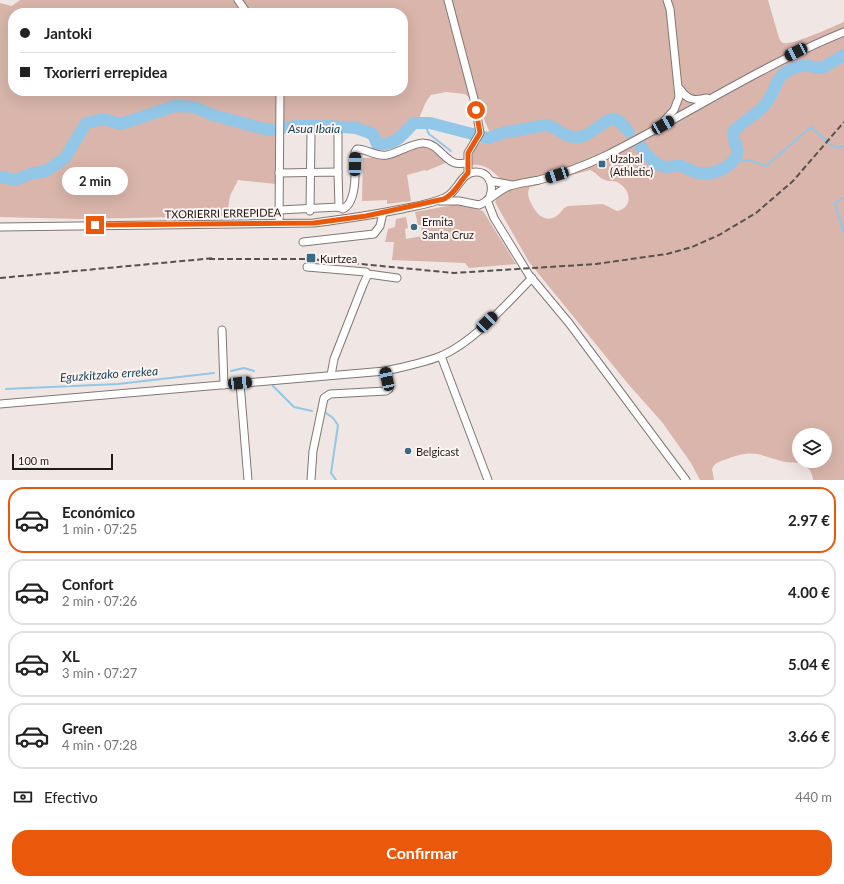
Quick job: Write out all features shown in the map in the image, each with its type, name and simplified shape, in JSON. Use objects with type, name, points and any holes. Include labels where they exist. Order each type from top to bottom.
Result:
[{"type":"street","points":[[448,0],[474,99],[480,133],[477,140],[470,148],[467,163],[468,173],[482,174],[490,181],[511,185],[521,184]]},
{"type":"street","points":[[667,0],[670,9],[679,88],[682,98],[688,104],[687,111]]},
{"type":"street","points":[[686,480],[569,323],[532,278],[494,218],[479,205],[500,190],[549,177],[582,166],[653,131],[796,52],[844,32]]},
{"type":"street","points":[[682,98],[697,100],[718,94]]},
{"type":"street","points":[[279,224],[280,96]]},
{"type":"street","points":[[653,131],[674,110],[682,98]]},
{"type":"street","points":[[310,209],[311,134]]},
{"type":"street","points":[[338,134],[339,207]]},
{"type":"street","points":[[279,210],[339,207],[343,209],[347,207],[352,200],[355,152],[357,149],[364,149],[384,155],[400,152],[412,146],[424,143],[434,146],[454,163],[467,163]]},
{"type":"street","points":[[279,173],[338,172]]},
{"type":"street","name":"TXORIERRI ERREPIDEA","points":[[0,226],[314,223],[383,213],[444,199],[453,193],[468,173]]},
{"type":"street","points":[[490,181],[492,186],[489,198],[494,218]]},
{"type":"street","points":[[460,183],[460,193],[465,202]]},
{"type":"street","name":"TXORIERRI ERREPIDEA","points":[[431,202],[465,202],[479,205]]},
{"type":"street","points":[[303,242],[374,234],[383,219],[383,213]]},
{"type":"street","points":[[307,267],[366,272],[368,274],[397,278]]},
{"type":"street","points":[[331,375],[334,359],[368,274]]},
{"type":"street","points":[[0,404],[385,371],[441,356],[469,339],[532,278]]},
{"type":"street","points":[[222,330],[224,385]]},
{"type":"street","points":[[441,356],[488,480]]},
{"type":"street","points":[[311,480],[313,451],[324,398],[330,394],[386,391],[389,389],[385,371]]},
{"type":"street","points":[[240,383],[248,480]]},
{"type":"shaded area","points":[[20,0],[768,0],[779,38],[783,43],[795,42],[804,39],[844,22],[844,480],[813,480],[808,468],[832,468],[832,428],[792,428],[792,462],[757,454],[744,454],[718,462],[712,469],[714,480],[700,480],[691,463],[662,422],[629,385],[529,262],[495,202],[505,183],[486,167],[472,165],[474,150],[476,147],[479,143],[492,138],[479,107],[465,94],[446,92],[431,95],[425,104],[414,128],[406,136],[396,141],[386,143],[375,142],[352,128],[337,125],[279,130],[276,184],[238,180],[230,196],[227,216],[79,219],[0,217],[0,3],[12,6]],"holes":[[[590,170],[603,179],[608,181],[616,181],[622,185],[628,193],[629,198],[626,206],[617,211],[603,204],[568,206],[555,217],[547,219],[540,215],[532,205],[528,194],[530,187]]]},
{"type":"shaded area","points":[[418,146],[432,148],[448,162],[426,171],[407,175],[411,201],[387,204],[387,200],[362,201],[363,158],[387,157]]},
{"type":"shaded area","points":[[458,204],[483,211],[516,264],[469,268],[465,263],[392,260],[394,242],[385,242],[388,229],[395,227],[396,219],[406,217],[408,228],[405,229],[406,239],[422,236],[421,225],[418,225],[415,212]]},
{"type":"waterway","name":"Asua Ibaia","points":[[640,146],[651,159],[662,166],[681,166],[706,174],[723,169],[733,162],[737,154],[737,148],[733,135],[734,131],[763,107],[772,94],[780,77],[791,69],[801,66],[822,68],[844,55]]},
{"type":"waterway","name":"Asua Ibaia","points":[[0,178],[4,177],[15,180],[30,174],[46,171],[65,158],[86,123],[103,119],[121,124],[175,106],[194,107],[213,115],[268,130],[296,126],[356,128],[373,134],[377,144],[389,143],[398,139],[414,123],[430,123],[488,138],[503,133],[546,125],[565,135],[580,137],[589,133],[608,120],[615,119],[619,121],[629,132]]},
{"type":"waterway","points":[[424,123],[429,134],[451,151]]},
{"type":"waterway","points":[[735,159],[752,161],[766,166],[811,127],[832,146],[838,148],[844,146]]},
{"type":"waterway","points":[[844,198],[835,203],[844,233]]},
{"type":"waterway","name":"Eguzkitzako errekea","points":[[231,371],[244,368],[254,371]]},
{"type":"waterway","name":"Eguzkitzako errekea","points":[[6,389],[118,384],[214,373]]},
{"type":"waterway","name":"Eguzkitzako errekea","points":[[273,386],[294,407],[312,411]]},
{"type":"waterway","name":"Eguzkitzako errekea","points":[[326,413],[333,418],[338,425],[331,473],[336,480]]},
{"type":"railway","points":[[209,259],[309,259],[454,273],[596,264],[667,254],[692,247],[719,235],[756,213],[793,181],[844,122]]},
{"type":"railway","points":[[0,278],[215,258]]},
{"type":"place","name":"Uzabal (Athletic)","points":[[602,164]]},
{"type":"place","name":"Ermita Santa Cruz","points":[[414,227]]},
{"type":"place","name":"Kurtzea","points":[[311,258]]},
{"type":"place","name":"Belgicast","points":[[408,451]]},
{"type":"route","points":[[95,225],[314,223],[345,220],[417,206],[444,199],[453,193],[468,173],[468,153],[480,133],[479,120],[476,110]]}]
